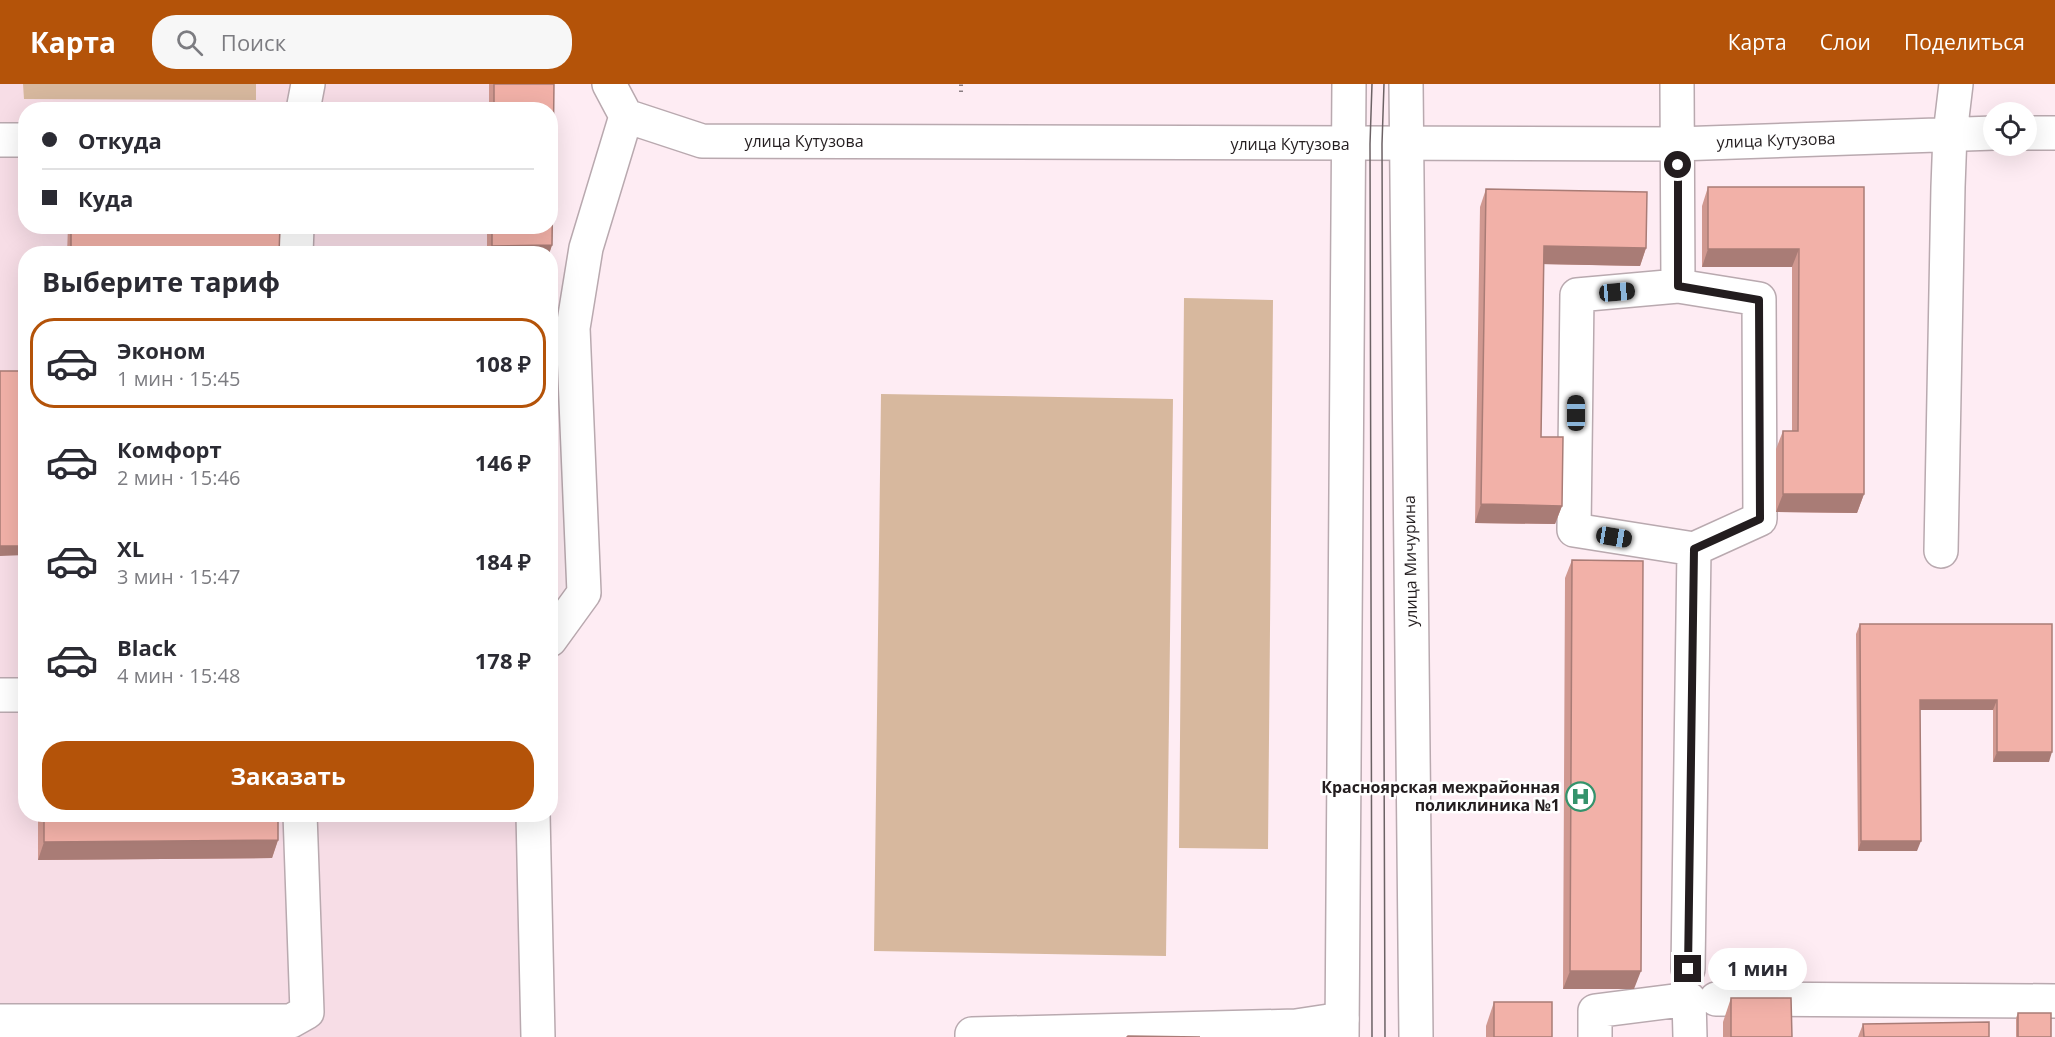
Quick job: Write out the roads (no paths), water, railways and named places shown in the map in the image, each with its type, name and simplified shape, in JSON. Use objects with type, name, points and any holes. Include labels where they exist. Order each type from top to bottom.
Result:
[{"type":"main road","points":[[305,102],[308,84]]},
{"type":"main road","points":[[558,629],[584,593],[573,328],[586,248],[626,116],[609,84]]},
{"type":"main road","points":[[972,1037],[972,1034],[1296,1026],[1342,1028],[1349,84]]},
{"type":"main road","name":"улица Мичурина","points":[[1406,84],[1416,1037]]},
{"type":"main road","points":[[1677,84],[1678,286]]},
{"type":"main road","points":[[1941,551],[1947,187],[1956,84]]},
{"type":"main road","name":"улица Кутузова","points":[[626,116],[702,141],[1677,144],[1983,133]]},
{"type":"main road","points":[[2037,133],[2055,133]]},
{"type":"main road","points":[[0,140],[18,140]]},
{"type":"main road","points":[[1678,286],[1759,300],[1760,519],[1694,549],[1574,531],[1577,295],[1678,286]]},
{"type":"main road","points":[[1688,969],[1694,549]]},
{"type":"main road","points":[[0,695],[18,695]]},
{"type":"main road","points":[[0,1021],[291,1021],[307,1012],[300,822]]},
{"type":"main road","points":[[533,822],[538,1037]]},
{"type":"main road","points":[[1595,1037],[1595,1011],[1689,999],[1690,1037]]},
{"type":"main road","points":[[1716,999],[2055,1000]]},
{"type":"tram line","points":[[1372,84],[1370,144],[1372,1037]]},
{"type":"tram line","points":[[1384,84],[1382,144],[1385,1037]]},
{"type":"place","name":"Красноярская межрайонная поликлиника №1","points":[[1581,796]]}]
